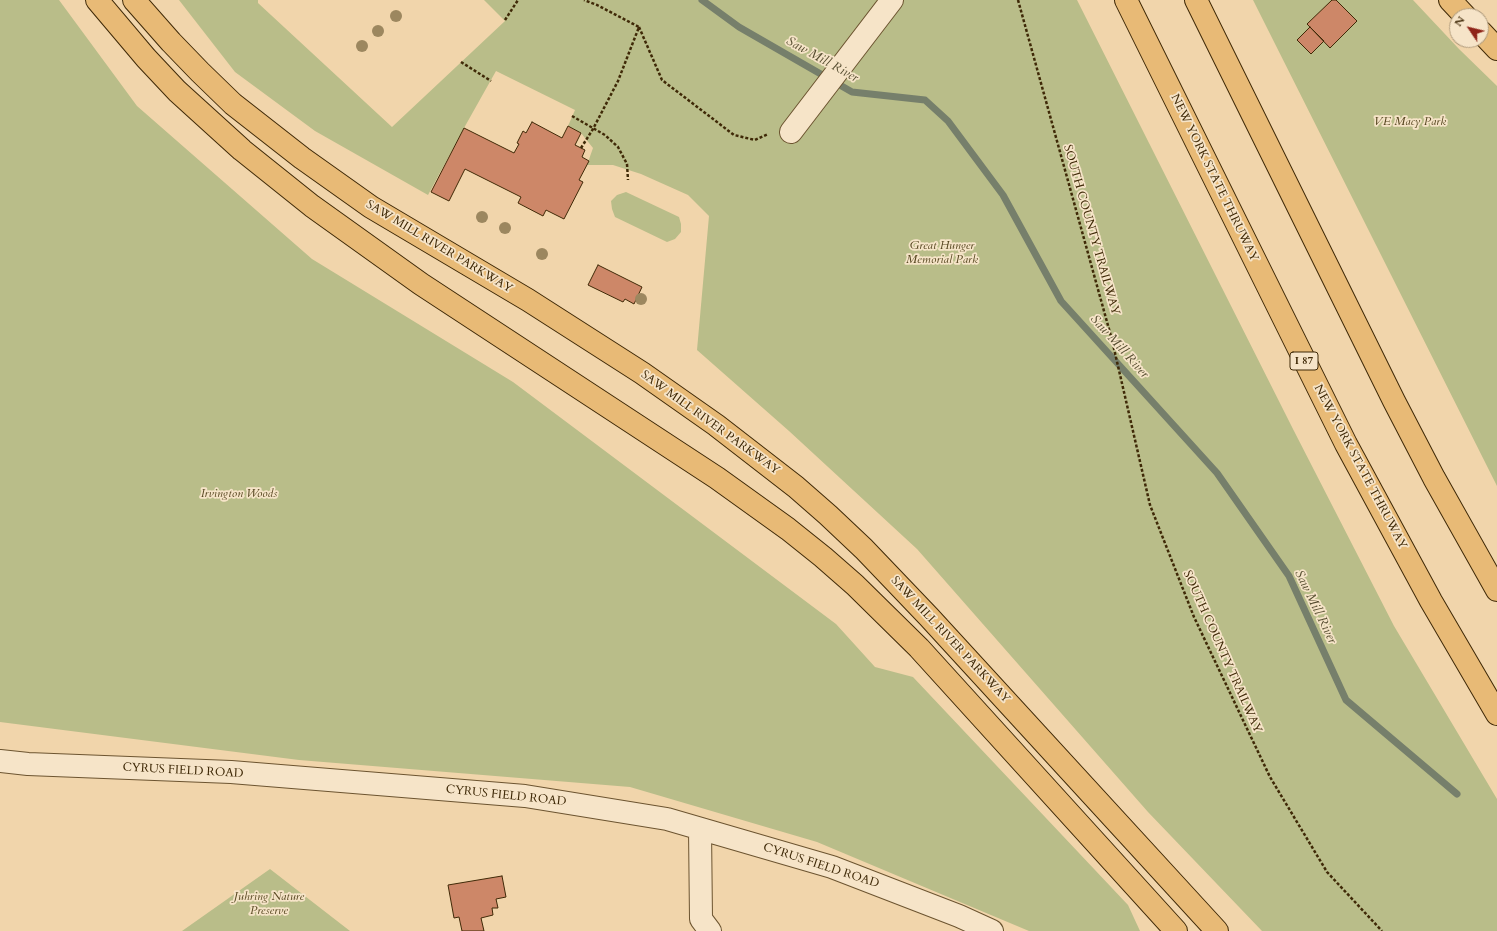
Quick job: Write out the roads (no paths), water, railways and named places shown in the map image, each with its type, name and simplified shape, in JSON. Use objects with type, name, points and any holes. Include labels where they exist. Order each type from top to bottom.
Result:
[{"type":"main road","points":[[97,0],[146,58],[177,91],[242,150],[306,201],[421,284],[717,478],[788,529],[823,557],[888,617],[929,659],[1176,931]]},
{"type":"main road","name":"SAW MILL RIVER PARKWAY","points":[[134,0],[200,72],[239,108],[302,158],[371,207],[522,296],[642,373],[716,425],[796,487],[849,535],[929,616],[1217,931]]},
{"type":"main road","name":"NEW YORK STATE THRUWAY","points":[[1126,0],[1346,444],[1431,601],[1497,714]]},
{"type":"main road","points":[[1196,0],[1398,408],[1434,478],[1497,590]]},
{"type":"main road","points":[[1450,0],[1458,8]]},
{"type":"main road","points":[[1489,40],[1497,49]]},
{"type":"street","points":[[781,132],[892,0]]},
{"type":"street","name":"CYRUS FIELD ROAD","points":[[0,761],[28,764],[231,772],[525,796],[667,819],[832,868],[959,916],[992,931]]},
{"type":"street","points":[[700,829],[702,919],[710,931]]},
{"type":"waterway","name":"Saw Mill River","points":[[702,0],[739,27],[852,92],[925,100],[948,121],[1003,195],[1061,301],[1217,473],[1289,576],[1346,700],[1457,794]]},
{"type":"park label","name":"VE Macy Park","points":[[1410,122]]},
{"type":"park label","name":"Great Hunger Memorial Park","points":[[942,253]]},
{"type":"park label","name":"Irvington Woods","points":[[239,494]]},
{"type":"park label","name":"Juhring Nature Preserve","points":[[269,904]]}]
